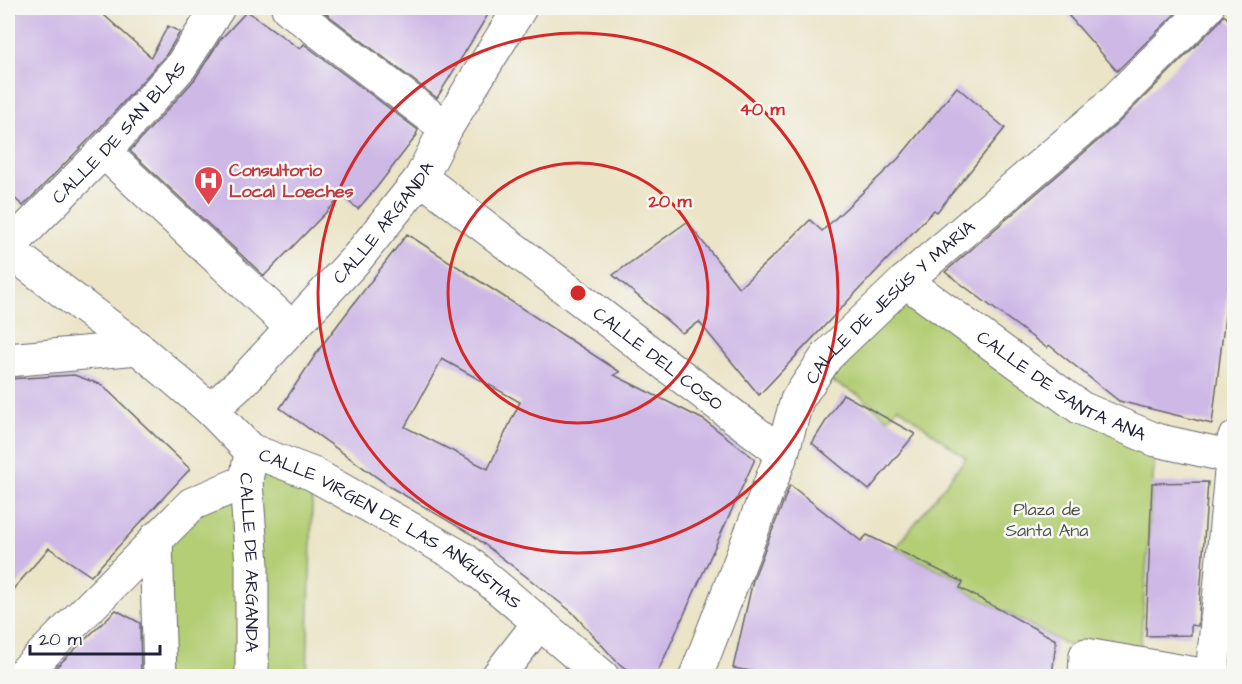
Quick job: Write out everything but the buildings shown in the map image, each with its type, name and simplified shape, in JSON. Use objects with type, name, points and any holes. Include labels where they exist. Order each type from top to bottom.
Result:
[{"type":"street","name":"CALLE DE SAN BLAS","points":[[8,249],[104,152],[181,66],[218,8]]},
{"type":"street","name":"CALLE ARGANDA","points":[[211,410],[243,381],[358,257],[421,178],[446,128],[520,8]]},
{"type":"street","name":"CALLE DE JESÚS Y MARÍA","points":[[696,676],[782,453],[797,399],[827,356],[905,281],[1104,111],[1206,8]]},
{"type":"street","points":[[291,9],[446,128]]},
{"type":"street","points":[[104,152],[292,328]]},
{"type":"street","name":"CALLE DEL COSO","points":[[421,178],[782,453]]},
{"type":"street","name":"CALLE VIRGEN DE LAS ANGUSTIAS","points":[[8,249],[138,348],[211,410],[248,466],[313,474],[464,559],[602,676]]},
{"type":"street","name":"CALLE DE SANTA ANA","points":[[905,281],[1081,408],[1156,440],[1234,448]]},
{"type":"street","points":[[8,360],[138,348]]},
{"type":"street","points":[[1085,676],[1086,656],[1210,676],[1234,448]]},
{"type":"street","points":[[21,676],[192,504],[248,466]]},
{"type":"street","name":"CALLE DE ARGANDA","points":[[248,466],[252,565],[252,676]]},
{"type":"street","points":[[156,538],[160,676]]},
{"type":"street","points":[[498,676],[539,623]]},
{"type":"green space","name":"Plaza de Santa Ana","points":[[905,281],[1156,440],[1139,664],[1086,655],[960,588],[963,581],[895,549],[966,458],[898,407],[888,419],[859,395],[815,373]]},
{"type":"green space","points":[[250,450],[313,474],[307,676],[157,676],[156,538],[246,481]]},
{"type":"place","name":"Consultorio Local Loeches","points":[[208,206]]}]
